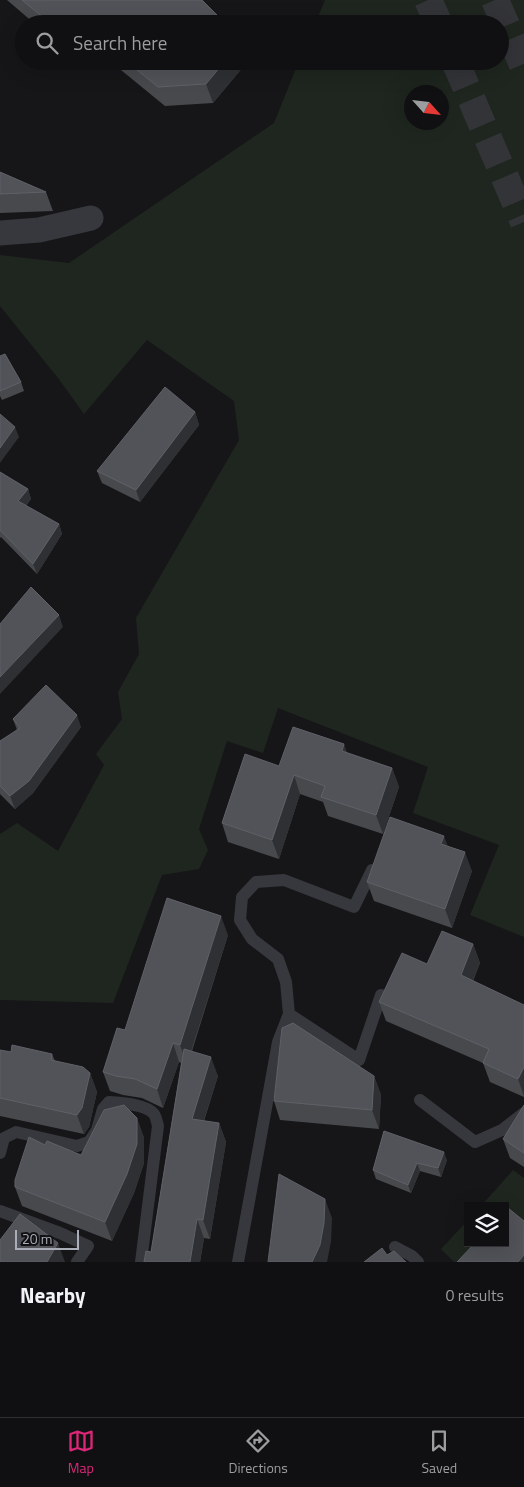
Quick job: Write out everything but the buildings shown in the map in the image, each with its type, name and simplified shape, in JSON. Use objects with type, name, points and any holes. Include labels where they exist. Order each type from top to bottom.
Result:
[{"type":"street","points":[[0,232],[38,230],[91,218]]},
{"type":"lane","points":[[238,1262],[278,1042],[289,1014],[286,982],[278,959],[252,939],[240,920],[242,897],[256,882],[284,880],[354,907],[372,870]]},
{"type":"lane","points":[[289,1014],[359,1060],[381,995]]},
{"type":"lane","points":[[420,1100],[475,1142],[502,1130],[524,1113]]},
{"type":"lane","points":[[0,1153],[4,1138],[16,1132],[77,1146],[89,1142],[97,1130],[104,1109],[110,1102],[143,1107],[153,1113],[158,1126],[141,1262]]},
{"type":"lane","points":[[0,1211],[60,1232],[88,1246],[77,1262]]},
{"type":"lane","points":[[395,1247],[412,1256],[418,1262]]},
{"type":"shaded area","points":[[325,0],[524,0],[524,937],[470,915],[499,845],[413,813],[428,767],[278,708],[263,753],[227,741],[199,829],[208,850],[199,869],[162,875],[113,1003],[0,1000],[0,834],[17,823],[58,851],[104,765],[96,754],[122,719],[118,692],[139,654],[136,618],[239,440],[234,401],[147,340],[84,414],[58,378],[0,306],[0,255],[69,263],[274,123],[295,70],[509,70],[509,15],[319,15]]},
{"type":"shaded area","points":[[513,1170],[524,1178],[524,1262],[454,1262],[441,1249],[464,1224],[464,1247],[509,1247],[509,1202],[485,1202]]},
{"type":"tunnel","points":[[428,0],[435,15]]},
{"type":"tunnel","points":[[495,0],[501,15]]},
{"type":"tunnel","points":[[509,32],[524,67]]},
{"type":"tunnel","points":[[459,70],[524,222]]}]
